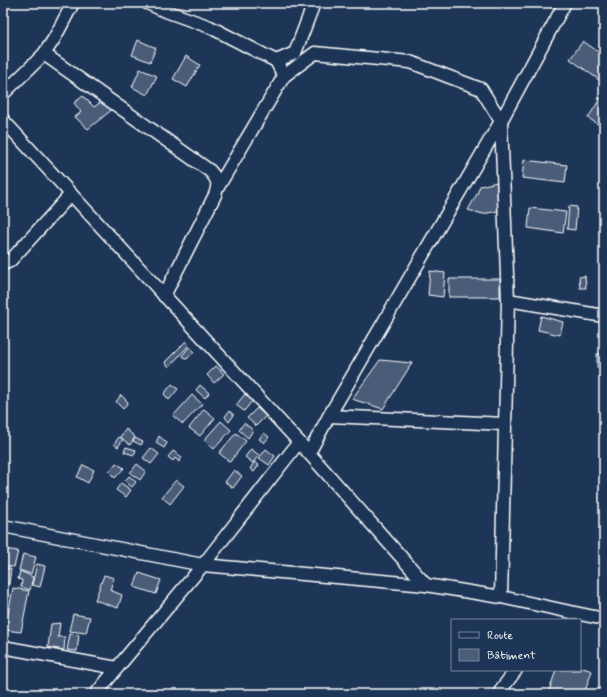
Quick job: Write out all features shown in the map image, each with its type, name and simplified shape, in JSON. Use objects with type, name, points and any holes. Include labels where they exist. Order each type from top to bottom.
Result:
[{"type":"street","points":[[3,94],[44,54],[54,39],[73,3]]},
{"type":"street","points":[[147,3],[162,10],[210,27],[276,61],[284,76]]},
{"type":"street","points":[[276,61],[295,53],[314,3]]},
{"type":"street","points":[[309,453],[501,122],[566,3]]},
{"type":"street","points":[[44,54],[210,170],[216,178],[218,187]]},
{"type":"street","points":[[164,296],[215,196],[218,187],[284,76],[315,54],[410,62],[481,89],[501,122],[508,300],[501,597]]},
{"type":"street","points":[[3,120],[309,453],[426,585]]},
{"type":"street","points":[[3,264],[10,261],[70,194]]},
{"type":"street","points":[[508,300],[604,316]]},
{"type":"street","points":[[330,416],[505,424]]},
{"type":"street","points":[[96,694],[203,565],[298,442]]},
{"type":"street","points":[[3,526],[203,565],[426,585],[501,597],[557,615],[604,619]]},
{"type":"street","points":[[3,647],[117,668]]},
{"type":"street","points":[[500,694],[503,687],[515,671]]},
{"type":"building","points":[[286,3],[299,3],[296,9],[285,5]]},
{"type":"building","points":[[138,40],[156,48],[150,62],[132,55]]},
{"type":"building","points":[[583,41],[604,56],[604,80],[602,82],[570,59]]},
{"type":"building","points":[[186,56],[200,65],[187,87],[173,79]]},
{"type":"building","points":[[140,69],[157,76],[147,95],[132,87]]},
{"type":"building","points":[[83,96],[94,107],[105,99],[114,108],[88,129],[75,117],[81,112],[74,103]]},
{"type":"building","points":[[601,97],[604,99],[604,128],[588,118]]},
{"type":"building","points":[[524,160],[567,165],[565,183],[522,178]]},
{"type":"building","points":[[497,182],[498,211],[483,214],[468,210],[480,186]]},
{"type":"building","points":[[569,206],[577,207],[575,230],[567,229]]},
{"type":"building","points":[[530,208],[566,212],[563,233],[528,228]]},
{"type":"building","points":[[430,271],[445,273],[443,297],[428,295]]},
{"type":"building","points":[[585,276],[586,288],[580,288],[579,277]]},
{"type":"building","points":[[449,279],[500,279],[500,297],[449,297]]},
{"type":"building","points":[[541,316],[563,322],[560,335],[538,330]]},
{"type":"building","points":[[186,341],[189,345],[169,367],[165,362]]},
{"type":"building","points":[[189,347],[194,351],[187,359],[182,356]]},
{"type":"building","points":[[597,354],[604,354],[604,368],[597,368]]},
{"type":"building","points":[[380,360],[412,363],[383,409],[352,399]]},
{"type":"building","points":[[216,366],[224,374],[214,383],[207,375]]},
{"type":"building","points":[[172,384],[178,389],[169,400],[164,394]]},
{"type":"building","points":[[200,385],[209,393],[205,398],[196,390]]},
{"type":"building","points":[[245,394],[253,400],[244,411],[236,405]]},
{"type":"building","points":[[121,395],[128,402],[123,409],[116,402]]},
{"type":"building","points":[[192,395],[202,404],[183,424],[173,416]]},
{"type":"building","points":[[257,408],[266,416],[256,426],[247,418]]},
{"type":"building","points":[[204,409],[215,418],[200,436],[189,428]]},
{"type":"building","points":[[229,411],[234,415],[229,422],[225,417]]},
{"type":"building","points":[[221,421],[231,430],[214,449],[204,440]]},
{"type":"building","points":[[244,423],[253,430],[248,438],[239,430]]},
{"type":"building","points":[[126,429],[135,437],[130,445],[120,437]]},
{"type":"building","points":[[236,433],[246,441],[230,462],[219,453]]},
{"type":"building","points":[[264,433],[269,437],[264,443],[259,439]]},
{"type":"building","points":[[159,436],[167,443],[164,448],[156,443]]},
{"type":"building","points":[[119,437],[123,439],[118,447],[114,444]]},
{"type":"building","points":[[135,438],[143,442],[141,445],[133,441]]},
{"type":"building","points":[[126,447],[136,450],[134,455],[124,452]]},
{"type":"building","points":[[151,448],[159,454],[151,464],[143,458]]},
{"type":"building","points":[[251,449],[259,455],[253,463],[245,457]]},
{"type":"building","points":[[266,449],[275,456],[269,465],[259,458]]},
{"type":"building","points":[[173,451],[182,457],[179,462],[175,458],[173,461],[168,457]]},
{"type":"building","points":[[254,462],[259,465],[254,472],[250,469]]},
{"type":"building","points":[[116,463],[124,468],[115,478],[109,472]]},
{"type":"building","points":[[137,464],[146,471],[140,480],[130,473]]},
{"type":"building","points":[[83,465],[94,470],[88,483],[77,477]]},
{"type":"building","points":[[234,470],[242,476],[233,488],[225,482]]},
{"type":"building","points":[[129,476],[136,482],[132,487],[125,481]]},
{"type":"building","points":[[176,480],[184,486],[170,504],[162,497]]},
{"type":"building","points":[[121,483],[131,490],[126,497],[116,490]]},
{"type":"building","points":[[3,549],[18,551],[14,567],[3,566]]},
{"type":"building","points":[[23,554],[36,557],[31,574],[19,570]]},
{"type":"building","points":[[37,564],[45,566],[40,587],[32,585]]},
{"type":"building","points":[[3,568],[11,569],[9,584],[3,583]]},
{"type":"building","points":[[20,571],[33,577],[30,590],[21,587],[22,580],[18,579]]},
{"type":"building","points":[[139,573],[161,580],[156,594],[134,587]]},
{"type":"building","points":[[104,575],[114,578],[110,590],[122,595],[118,608],[95,600]]},
{"type":"building","points":[[13,588],[29,591],[21,632],[5,630]]},
{"type":"building","points":[[73,614],[90,617],[86,633],[69,631]]},
{"type":"building","points":[[60,623],[58,637],[65,637],[64,650],[48,647],[51,624]]},
{"type":"building","points":[[70,634],[79,635],[77,651],[67,650]]},
{"type":"building","points":[[581,667],[592,671],[584,694],[548,694],[556,671],[581,671]]}]
